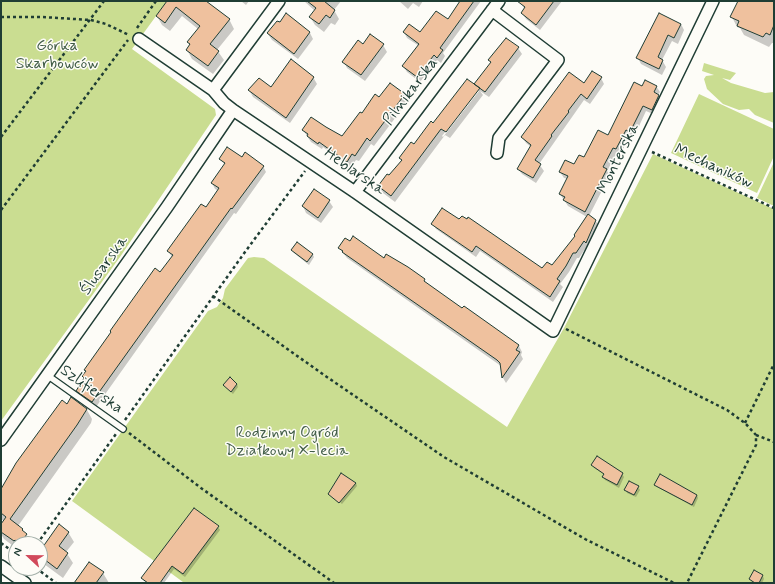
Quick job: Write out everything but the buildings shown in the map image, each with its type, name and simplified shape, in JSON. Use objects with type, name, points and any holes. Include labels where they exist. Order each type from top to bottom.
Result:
[{"type":"street","points":[[212,90],[279,1]]},
{"type":"street","name":"Pilnikarska","points":[[356,192],[499,1]]},
{"type":"street","name":"Monterska","points":[[558,330],[713,1]]},
{"type":"street","points":[[492,10],[558,60],[499,138],[497,153]]},
{"type":"street","name":"Heblarska","points":[[135,37],[212,90],[233,110],[558,330]]},
{"type":"street","name":"Ślusarska","points":[[1,440],[167,207],[233,110]]},
{"type":"street","points":[[1,566],[25,583]]},
{"type":"lane","name":"Szlifierska","points":[[47,375],[122,428]]},
{"type":"path","points":[[1,137],[104,1]]},
{"type":"path","points":[[1,210],[135,37],[156,1]]},
{"type":"path","points":[[1,17],[42,17],[90,20],[106,24],[135,37]]},
{"type":"path","name":"Mechaników","points":[[643,148],[774,208]]},
{"type":"path","points":[[43,536],[122,428],[213,296],[311,162]]},
{"type":"path","points":[[213,296],[324,375],[444,457],[585,540],[674,583]]},
{"type":"path","points":[[558,330],[727,410],[745,423],[756,435],[774,442]]},
{"type":"path","points":[[745,423],[774,364]]},
{"type":"path","points":[[122,428],[207,493],[334,583]]},
{"type":"path","points":[[686,583],[756,445],[756,435]]},
{"type":"path","points":[[47,576],[56,583]]},
{"type":"green space","name":"Górka Skarbowców","points":[[1,1],[167,1],[132,49],[215,109],[216,115],[120,257],[1,421]]},
{"type":"green space","points":[[704,63],[736,73],[730,80],[722,78],[731,83],[765,93],[774,92],[774,123],[755,115],[749,109],[739,110],[723,104],[707,89],[704,79],[706,76],[714,75],[702,71]]},
{"type":"green space","points":[[699,94],[774,129],[774,156],[757,193],[671,153]]},
{"type":"green space","name":"Rodzinny Ogród Działkowy X-lecia","points":[[653,154],[774,209],[774,583],[183,583],[72,501],[208,311],[217,307],[223,298],[225,289],[248,258],[264,258],[507,427],[564,328]]},
{"type":"green space","points":[[774,162],[774,206],[757,198]]}]
